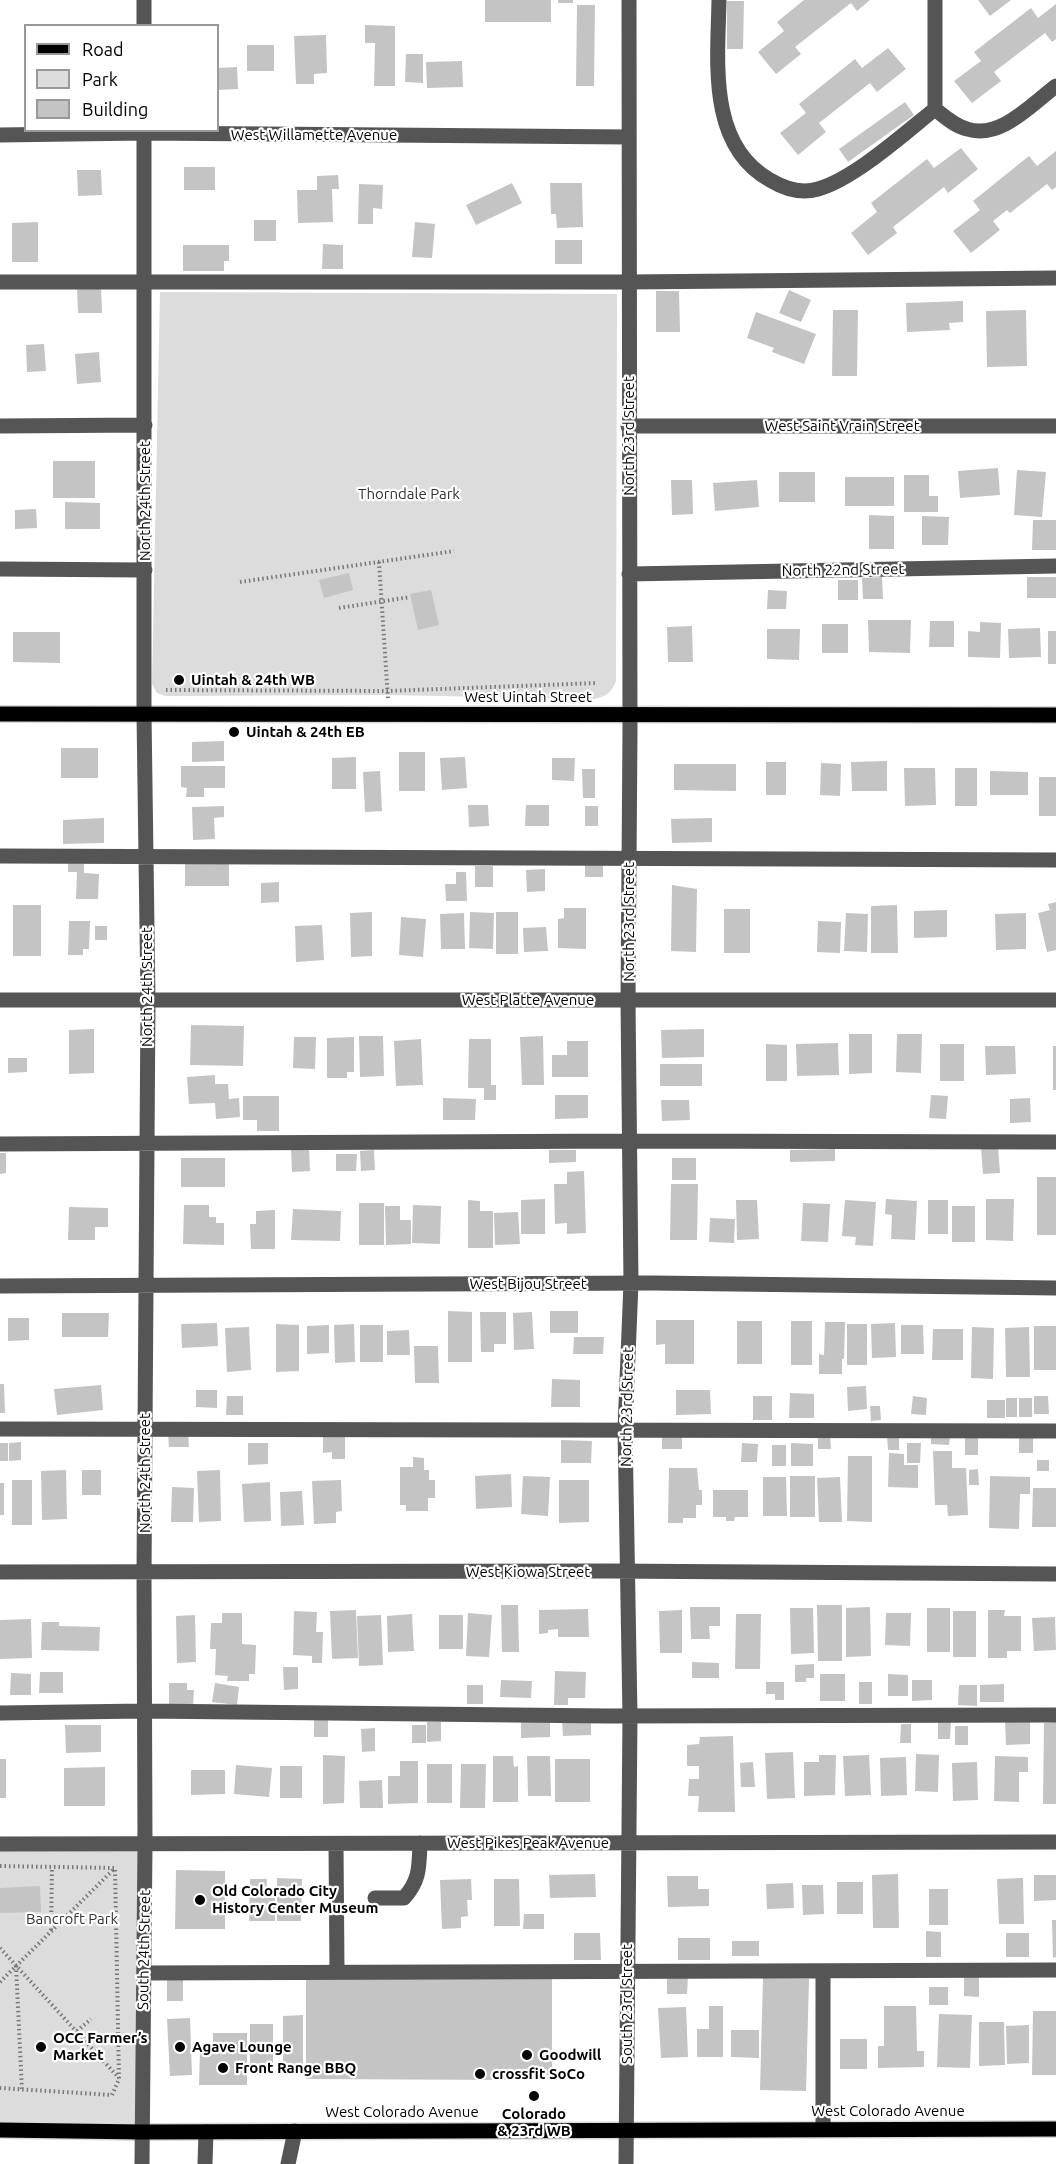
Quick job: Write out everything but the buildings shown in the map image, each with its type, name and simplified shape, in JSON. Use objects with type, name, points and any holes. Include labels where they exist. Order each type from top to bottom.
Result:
[{"type":"main road","name":"West Uintah Street","points":[[0,714],[1056,714]]},
{"type":"main road","name":"West Colorado Avenue","points":[[0,2130],[206,2132],[1056,2129]]},
{"type":"street","points":[[144,0],[144,24]]},
{"type":"street","name":"North 23rd Street","points":[[629,0],[630,859],[628,1000],[631,1283],[625,1429],[630,1716],[629,1843]]},
{"type":"street","points":[[719,0],[718,84],[726,124],[733,141],[749,163],[766,178],[781,186],[806,191],[831,184],[862,166],[936,110]]},
{"type":"street","points":[[935,0],[936,110]]},
{"type":"street","points":[[936,110],[967,129],[990,130],[1011,120],[1056,86]]},
{"type":"street","name":"West Willamette Avenue","points":[[0,135],[144,132],[628,137]]},
{"type":"street","name":"North 24th Street","points":[[144,132],[144,714],[148,1000],[144,1573],[145,1844]]},
{"type":"street","points":[[0,282],[629,282],[1056,278]]},
{"type":"street","points":[[0,426],[145,425]]},
{"type":"street","name":"West Saint Vrain Street","points":[[628,426],[1056,426]]},
{"type":"street","name":"North 22nd Street","points":[[629,574],[1056,566]]},
{"type":"street","points":[[0,568],[144,570]]},
{"type":"street","points":[[0,856],[1056,860]]},
{"type":"street","name":"West Platte Avenue","points":[[0,1000],[1056,1000]]},
{"type":"street","points":[[0,1144],[1056,1142]]},
{"type":"street","name":"West Bijou Street","points":[[0,1286],[631,1283],[1056,1288]]},
{"type":"street","points":[[0,1429],[1056,1431]]},
{"type":"street","name":"West Kiowa Street","points":[[0,1572],[1056,1574]]},
{"type":"street","points":[[0,1713],[144,1711],[630,1716],[1056,1715]]},
{"type":"street","name":"West Pikes Peak Avenue","points":[[0,1844],[1056,1842]]},
{"type":"street","name":"South 23rd Street","points":[[626,2164],[629,1843]]},
{"type":"street","name":"South 24th Street","points":[[142,2164],[145,1844]]},
{"type":"street","points":[[336,1844],[337,1972]]},
{"type":"street","points":[[375,1898],[404,1898],[415,1885],[420,1844]]},
{"type":"street","points":[[144,1973],[1056,1970]]},
{"type":"street","points":[[823,1971],[823,2129]]},
{"type":"street","points":[[288,2164],[296,2131]]},
{"type":"street","points":[[205,2164],[206,2132]]},
{"type":"path","points":[[240,582],[454,551]]},
{"type":"path","points":[[379,562],[388,715]]},
{"type":"path","points":[[339,608],[410,597]]},
{"type":"path","points":[[166,690],[388,691],[597,683]]},
{"type":"path","points":[[0,1866],[115,1868]]},
{"type":"path","points":[[51,1867],[51,1931]]},
{"type":"path","points":[[0,1982],[115,1868]]},
{"type":"path","points":[[0,2088],[112,2095],[120,2079],[115,1868]]},
{"type":"path","points":[[0,1948],[120,2079]]},
{"type":"path","points":[[16,1965],[22,2090]]},
{"type":"path","points":[[77,2031],[91,2019]]},
{"type":"green space","name":"Thorndale Park","points":[[160,292],[617,294],[616,681],[612,689],[605,696],[593,699],[388,695],[165,696],[157,693],[152,684]]},
{"type":"green space","name":"Bancroft Park","points":[[0,1844],[145,1844],[142,2132],[0,2130]]},
{"type":"place","name":"Uintah & 24th WB","points":[[179,680]]},
{"type":"place","name":"Uintah & 24th EB","points":[[234,732]]},
{"type":"place","name":"Old Colorado City History Center Museum","points":[[200,1900]]},
{"type":"place","name":"OCC Farmer’s Market","points":[[41,2047]]},
{"type":"place","name":"Agave Lounge","points":[[180,2047]]},
{"type":"place","name":"Goodwill","points":[[527,2055]]},
{"type":"place","name":"Front Range BBQ","points":[[223,2068]]},
{"type":"place","name":"crossfit SoCo","points":[[480,2074]]},
{"type":"place","name":"Colorado & 23rd WB","points":[[534,2096]]}]
